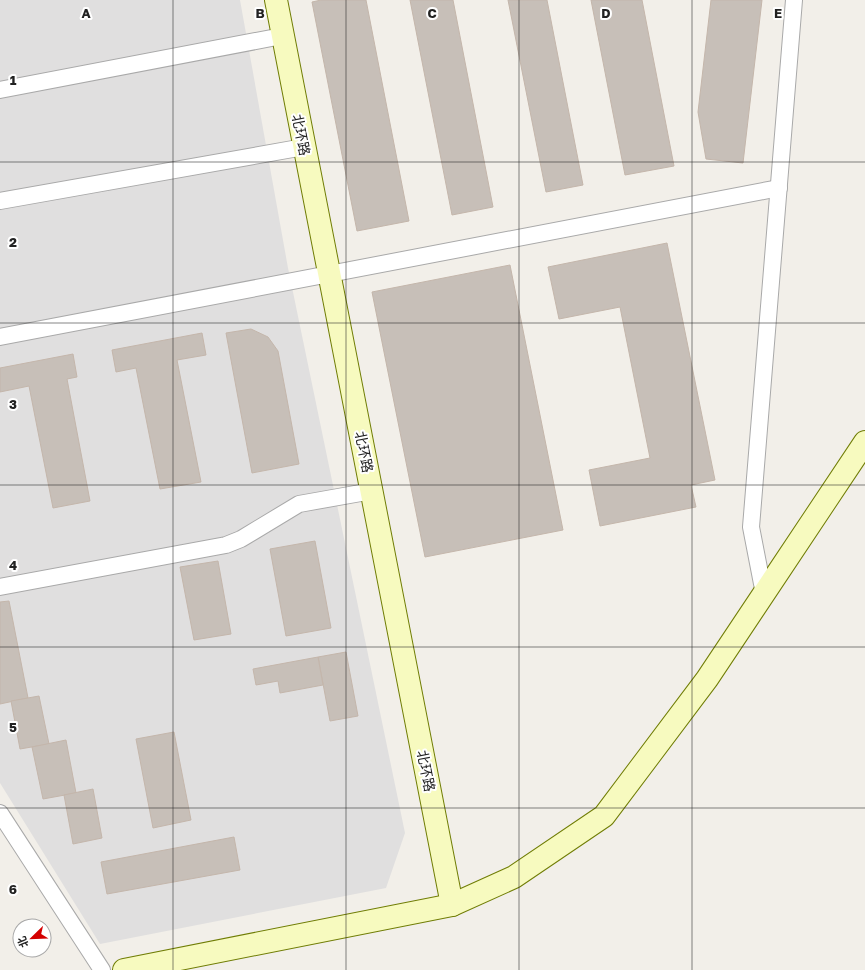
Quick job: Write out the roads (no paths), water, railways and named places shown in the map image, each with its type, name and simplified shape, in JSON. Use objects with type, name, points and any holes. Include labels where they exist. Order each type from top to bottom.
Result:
[{"type":"main road","name":"北环路","points":[[276,0],[452,905]]},
{"type":"main road","points":[[124,970],[452,905],[514,877],[604,816],[707,679],[865,442]]},
{"type":"street","points":[[764,594],[752,526],[794,0]]},
{"type":"street","points":[[0,90],[282,36]]},
{"type":"street","points":[[0,201],[304,147]]},
{"type":"street","points":[[0,337],[779,188]]},
{"type":"street","points":[[0,586],[226,545],[241,539],[299,504],[372,492]]},
{"type":"street","points":[[0,813],[102,970]]}]
